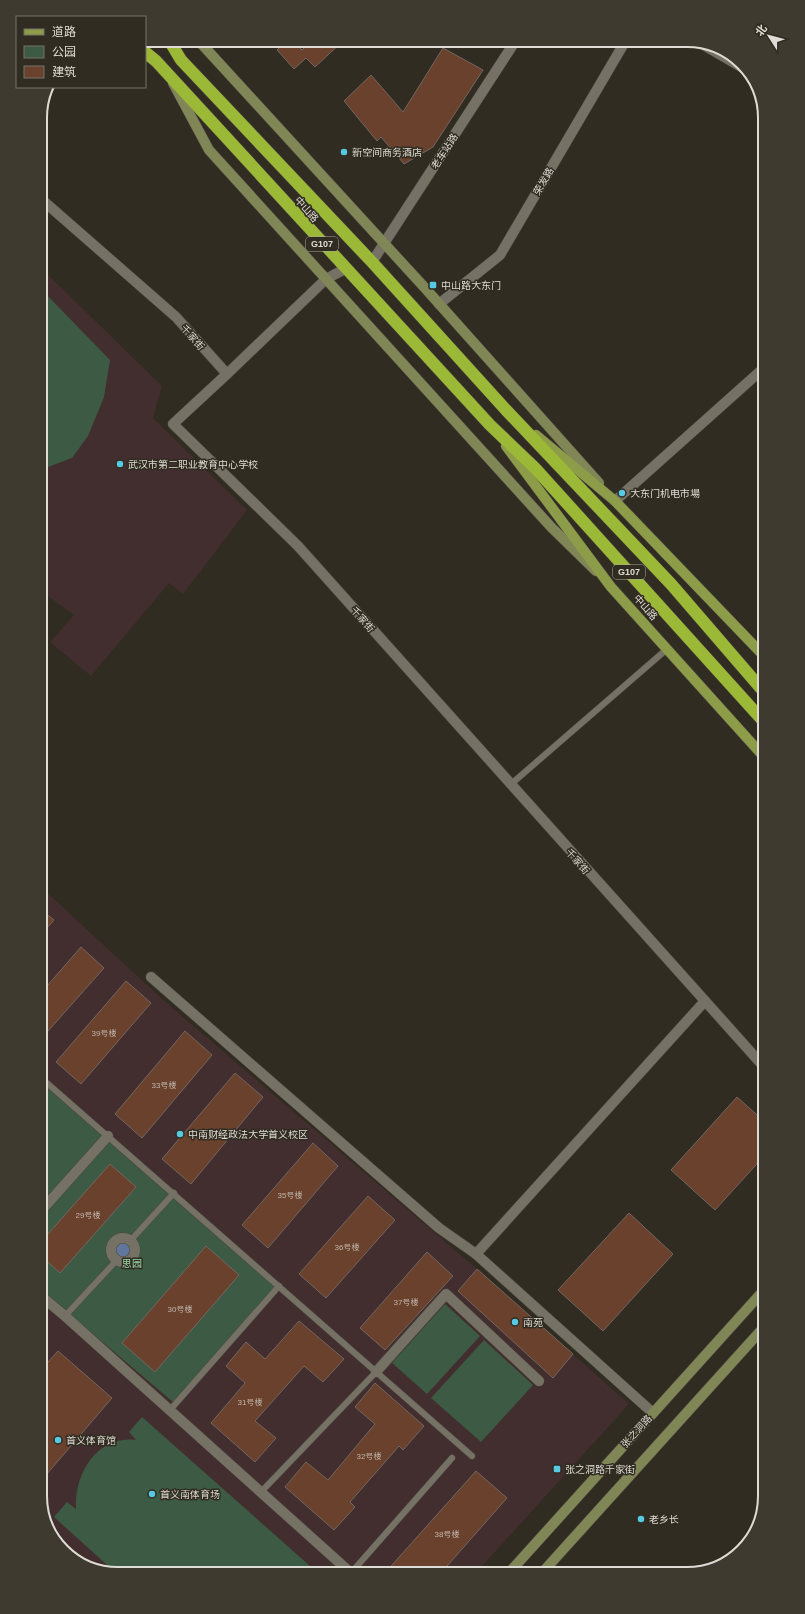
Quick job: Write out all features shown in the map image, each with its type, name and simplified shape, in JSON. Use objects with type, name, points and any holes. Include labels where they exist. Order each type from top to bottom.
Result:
[{"type":"highway","name":"中山路","points":[[174,47],[181,60],[372,262],[506,410],[671,584],[758,685]]},
{"type":"highway","name":"中山路","points":[[146,53],[156,61],[345,269],[490,425],[535,468],[758,714]]},
{"type":"main road","name":"中山路","points":[[169,47],[181,60]]},
{"type":"main road","name":"中山路","points":[[146,50],[156,61]]},
{"type":"main road","name":"中山路","points":[[506,410],[615,501],[758,650]]},
{"type":"main road","name":"中山路","points":[[490,425],[534,481],[611,587],[758,750]]},
{"type":"street","points":[[204,47],[439,304],[615,501],[758,373]]},
{"type":"street","name":"老车站路","points":[[372,262],[511,47]]},
{"type":"street","name":"荣发路","points":[[439,304],[500,255],[622,47]]},
{"type":"street","points":[[167,73],[209,150],[551,527],[611,587]]},
{"type":"street","name":"千家街","points":[[47,204],[176,317],[227,374],[173,424],[298,546],[704,1002],[758,1060]]},
{"type":"street","points":[[227,374],[326,279],[345,269]]},
{"type":"street","points":[[151,977],[439,1228],[476,1254],[653,1413]]},
{"type":"street","points":[[476,1254],[704,1002]]},
{"type":"street","points":[[47,1204],[108,1136]]},
{"type":"street","points":[[119,1238],[131,1240],[135,1246],[134,1255],[127,1262],[116,1260],[111,1254],[112,1242],[119,1238]]},
{"type":"street","points":[[376,1372],[446,1294],[539,1381]]},
{"type":"street","name":"张之洞路","points":[[514,1567],[758,1297]]},
{"type":"street","points":[[47,1301],[66,1316],[345,1567]]},
{"type":"street","points":[[547,1567],[758,1334]]},
{"type":"lane","points":[[510,785],[667,649]]},
{"type":"lane","points":[[47,1083],[472,1456]]},
{"type":"lane","points":[[131,1240],[174,1193]]},
{"type":"lane","points":[[66,1316],[116,1260]]},
{"type":"lane","points":[[170,1410],[279,1286]]},
{"type":"lane","points":[[261,1492],[376,1372]]},
{"type":"lane","points":[[357,1567],[452,1458]]},
{"type":"shaded area","name":"武汉市第二职业教育中心学校","points":[[47,274],[162,386],[153,418],[247,510],[183,594],[169,583],[91,676],[50,642],[74,615],[47,595]]},
{"type":"shaded area","name":"中南财经政法大学首义校区","points":[[47,892],[161,998],[477,1269],[629,1404],[481,1567],[113,1567],[91,1562],[68,1546],[52,1523],[47,1501]]},
{"type":"green space","points":[[47,295],[110,360],[104,397],[88,436],[72,458],[47,467]]},
{"type":"green space","name":"思园","points":[[47,1084],[279,1286],[173,1402],[47,1295]]},
{"type":"green space","points":[[445,1304],[480,1336],[427,1394],[392,1363]]},
{"type":"green space","points":[[484,1340],[533,1385],[481,1442],[431,1398]]},
{"type":"green space","name":"首义南体育场","points":[[142,1417],[311,1567],[109,1567],[54,1517],[67,1502],[76,1509],[76,1496],[84,1470],[99,1450],[122,1440],[136,1440],[129,1432]]},
{"type":"water","points":[[123,1242],[130,1247],[131,1250],[126,1257],[123,1258],[116,1253],[115,1250],[120,1243]]},
{"type":"building","points":[[280,47],[299,47],[302,50],[305,47],[336,47],[315,67],[306,58],[294,69],[277,50]]},
{"type":"building","points":[[443,48],[483,70],[433,147],[404,164],[381,137],[377,141],[344,101],[371,75],[403,112]]},
{"type":"building","points":[[47,914],[54,920],[47,928]]},
{"type":"building","points":[[81,947],[104,968],[47,1032],[47,986]]},
{"type":"building","points":[[126,981],[151,1003],[81,1084],[56,1062]]},
{"type":"building","points":[[185,1031],[212,1055],[142,1138],[115,1114]]},
{"type":"building","points":[[235,1073],[263,1097],[191,1184],[162,1159]]},
{"type":"building","points":[[737,1097],[758,1116],[758,1163],[715,1210],[671,1170]]},
{"type":"building","points":[[313,1143],[338,1166],[268,1248],[242,1225]]},
{"type":"building","points":[[110,1164],[136,1187],[60,1273],[47,1261],[47,1235]]},
{"type":"building","points":[[368,1196],[395,1220],[326,1298],[299,1274]]},
{"type":"building","points":[[629,1213],[673,1254],[603,1331],[558,1290]]},
{"type":"building","points":[[206,1246],[239,1275],[155,1372],[122,1343]]},
{"type":"building","points":[[427,1252],[453,1276],[385,1350],[360,1328]]},
{"type":"building","name":"南苑","points":[[477,1269],[573,1354],[553,1378],[458,1291]]},
{"type":"building","points":[[299,1321],[344,1359],[323,1382],[304,1366],[255,1421],[276,1438],[255,1462],[211,1423],[245,1383],[226,1366],[246,1342],[265,1359]]},
{"type":"building","name":"首义体育馆","points":[[58,1351],[112,1398],[47,1474],[47,1363]]},
{"type":"building","points":[[375,1383],[424,1426],[403,1450],[399,1446],[350,1502],[355,1507],[334,1530],[285,1487],[306,1462],[328,1480],[375,1424],[355,1407]]},
{"type":"building","points":[[476,1471],[507,1498],[446,1567],[390,1567]]},
{"type":"place","name":"新空间商务酒店","points":[[344,152]]},
{"type":"place","name":"中山路大东门","points":[[433,285]]},
{"type":"place","name":"武汉市第二职业教育中心学校","points":[[120,464]]},
{"type":"place","name":"大东门机电市場","points":[[622,493]]},
{"type":"place","name":"中南财经政法大学首义校区","points":[[180,1134]]},
{"type":"place","name":"南苑","points":[[515,1322]]},
{"type":"place","name":"首义体育馆","points":[[58,1440]]},
{"type":"place","name":"张之洞路千家街","points":[[557,1469]]},
{"type":"place","name":"首义南体育场","points":[[152,1494]]},
{"type":"place","name":"老乡长","points":[[641,1519]]}]
